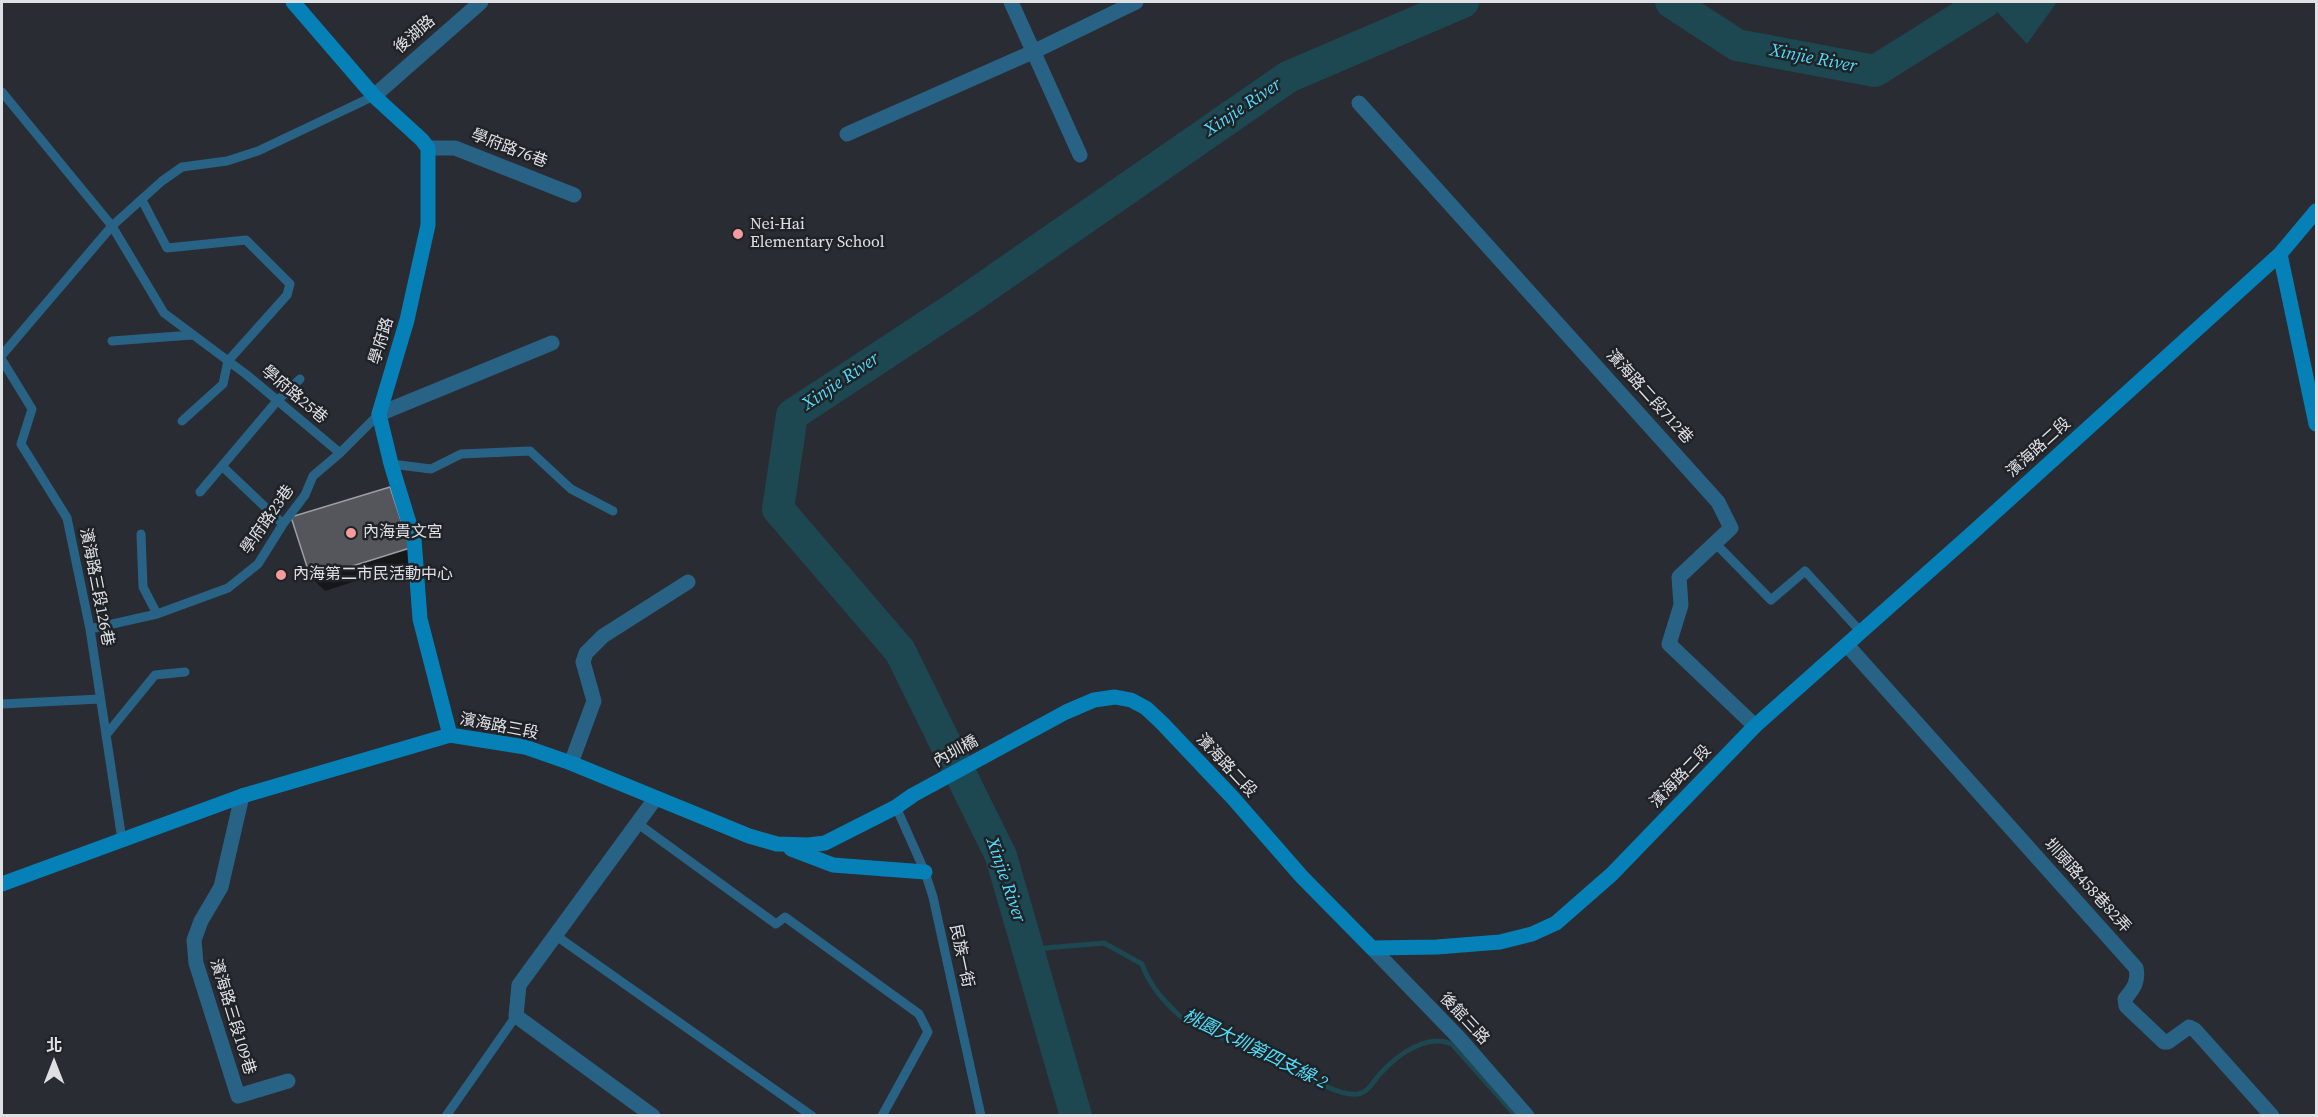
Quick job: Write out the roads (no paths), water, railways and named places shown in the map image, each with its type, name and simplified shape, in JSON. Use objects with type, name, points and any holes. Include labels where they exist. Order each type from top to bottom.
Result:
[{"type":"street","points":[[293,2],[374,96],[428,148]]},
{"type":"street","name":"後湖路","points":[[374,96],[481,2]]},
{"type":"street","points":[[1011,2],[1080,155]]},
{"type":"street","points":[[847,134],[1035,51],[1136,2]]},
{"type":"street","name":"濱海路二段712巷","points":[[1359,103],[1718,502],[1731,528],[1679,577],[1681,605],[1669,644],[1755,726]]},
{"type":"street","name":"學府路76巷","points":[[428,148],[455,148],[574,195]]},
{"type":"street","name":"學府路","points":[[379,414],[407,320],[428,225],[428,148]]},
{"type":"street","name":"濱海路二段","points":[[1016,739],[1094,700],[1115,697],[1131,700],[1146,708],[1233,798],[1302,877],[1372,948],[1437,947],[1500,942],[1532,934],[1557,923],[1612,874],[1755,726],[2280,254],[2316,211]]},
{"type":"street","points":[[2280,254],[2316,424]]},
{"type":"street","points":[[450,735],[420,619],[414,539],[391,464],[379,414],[552,343]]},
{"type":"street","points":[[571,763],[594,701],[583,663],[586,653],[603,636],[688,582]]},
{"type":"street","name":"圳頭路458巷82弄","points":[[1847,645],[2136,968],[2138,976],[2135,985],[2125,999],[2126,1006],[2164,1042],[2168,1042],[2189,1027],[2194,1030],[2272,1116]]},
{"type":"street","name":"濱海路三段","points":[[2,884],[242,796],[450,735],[525,747],[571,763],[749,836],[777,844],[825,843],[896,807],[913,795]]},
{"type":"street","name":"內圳橋","points":[[913,795],[1016,739]]},
{"type":"street","name":"濱海路三段109巷","points":[[242,796],[221,887],[201,921],[194,940],[196,963],[238,1096],[288,1081]]},
{"type":"street","points":[[653,1116],[516,1016],[519,985],[655,799]]},
{"type":"street","points":[[777,844],[833,865],[925,872]]},
{"type":"street","name":"後館三路","points":[[1372,948],[1460,1040],[1527,1116]]},
{"type":"lane","points":[[2,92],[112,226],[164,314],[228,362]]},
{"type":"lane","points":[[2,355],[112,226],[162,181],[182,167],[227,161],[258,151],[374,96]]},
{"type":"lane","points":[[142,200],[168,248],[246,240],[290,284],[288,295],[228,362],[223,384],[182,421]]},
{"type":"lane","points":[[112,341],[192,335]]},
{"type":"lane","name":"濱海路三段126巷","points":[[2,360],[32,410],[21,444],[67,518],[90,629],[122,840]]},
{"type":"lane","name":"學府路25巷","points":[[228,362],[340,453]]},
{"type":"lane","points":[[200,492],[277,401],[300,379]]},
{"type":"lane","name":"學府路23巷","points":[[90,629],[157,614],[228,588],[258,564],[283,524],[305,495],[313,476],[379,414]]},
{"type":"lane","points":[[391,464],[431,469],[461,454],[530,451],[571,489],[613,511]]},
{"type":"lane","points":[[222,466],[283,524]]},
{"type":"lane","points":[[141,534],[143,587],[157,614]]},
{"type":"lane","points":[[1715,543],[1771,600],[1805,572],[1861,632]]},
{"type":"lane","points":[[106,735],[155,675],[185,672]]},
{"type":"lane","points":[[2,704],[100,699]]},
{"type":"lane","name":"民族一街","points":[[896,807],[925,872],[933,897],[981,1116]]},
{"type":"lane","points":[[637,823],[776,924],[785,917],[920,1014],[928,1032],[882,1116]]},
{"type":"lane","points":[[555,935],[812,1116]]},
{"type":"lane","points":[[446,1116],[516,1016]]},
{"type":"water","points":[[1988,2],[2057,2],[2027,44]]},
{"type":"waterway","name":"Xinjie River","points":[[1076,1116],[1001,856],[900,651],[778,509],[792,415],[962,303],[1288,77],[1463,2]]},
{"type":"waterway","name":"Xinjie River","points":[[1671,2],[1737,45],[1875,71],[1985,2]]},
{"type":"waterway","name":"桃園大圳第四支線-2","points":[[1045,948],[1104,943],[1142,964],[1148,978],[1162,998],[1187,1021],[1266,1055],[1325,1086],[1349,1094],[1365,1091],[1395,1059],[1413,1048],[1433,1041],[1452,1044],[1516,1116]]},
{"type":"place","name":"Nei-Hai Elementary School","points":[[738,234]]},
{"type":"place","name":"內海貴文宮","points":[[351,533]]},
{"type":"place","name":"內海第二市民活動中心","points":[[281,575]]}]
